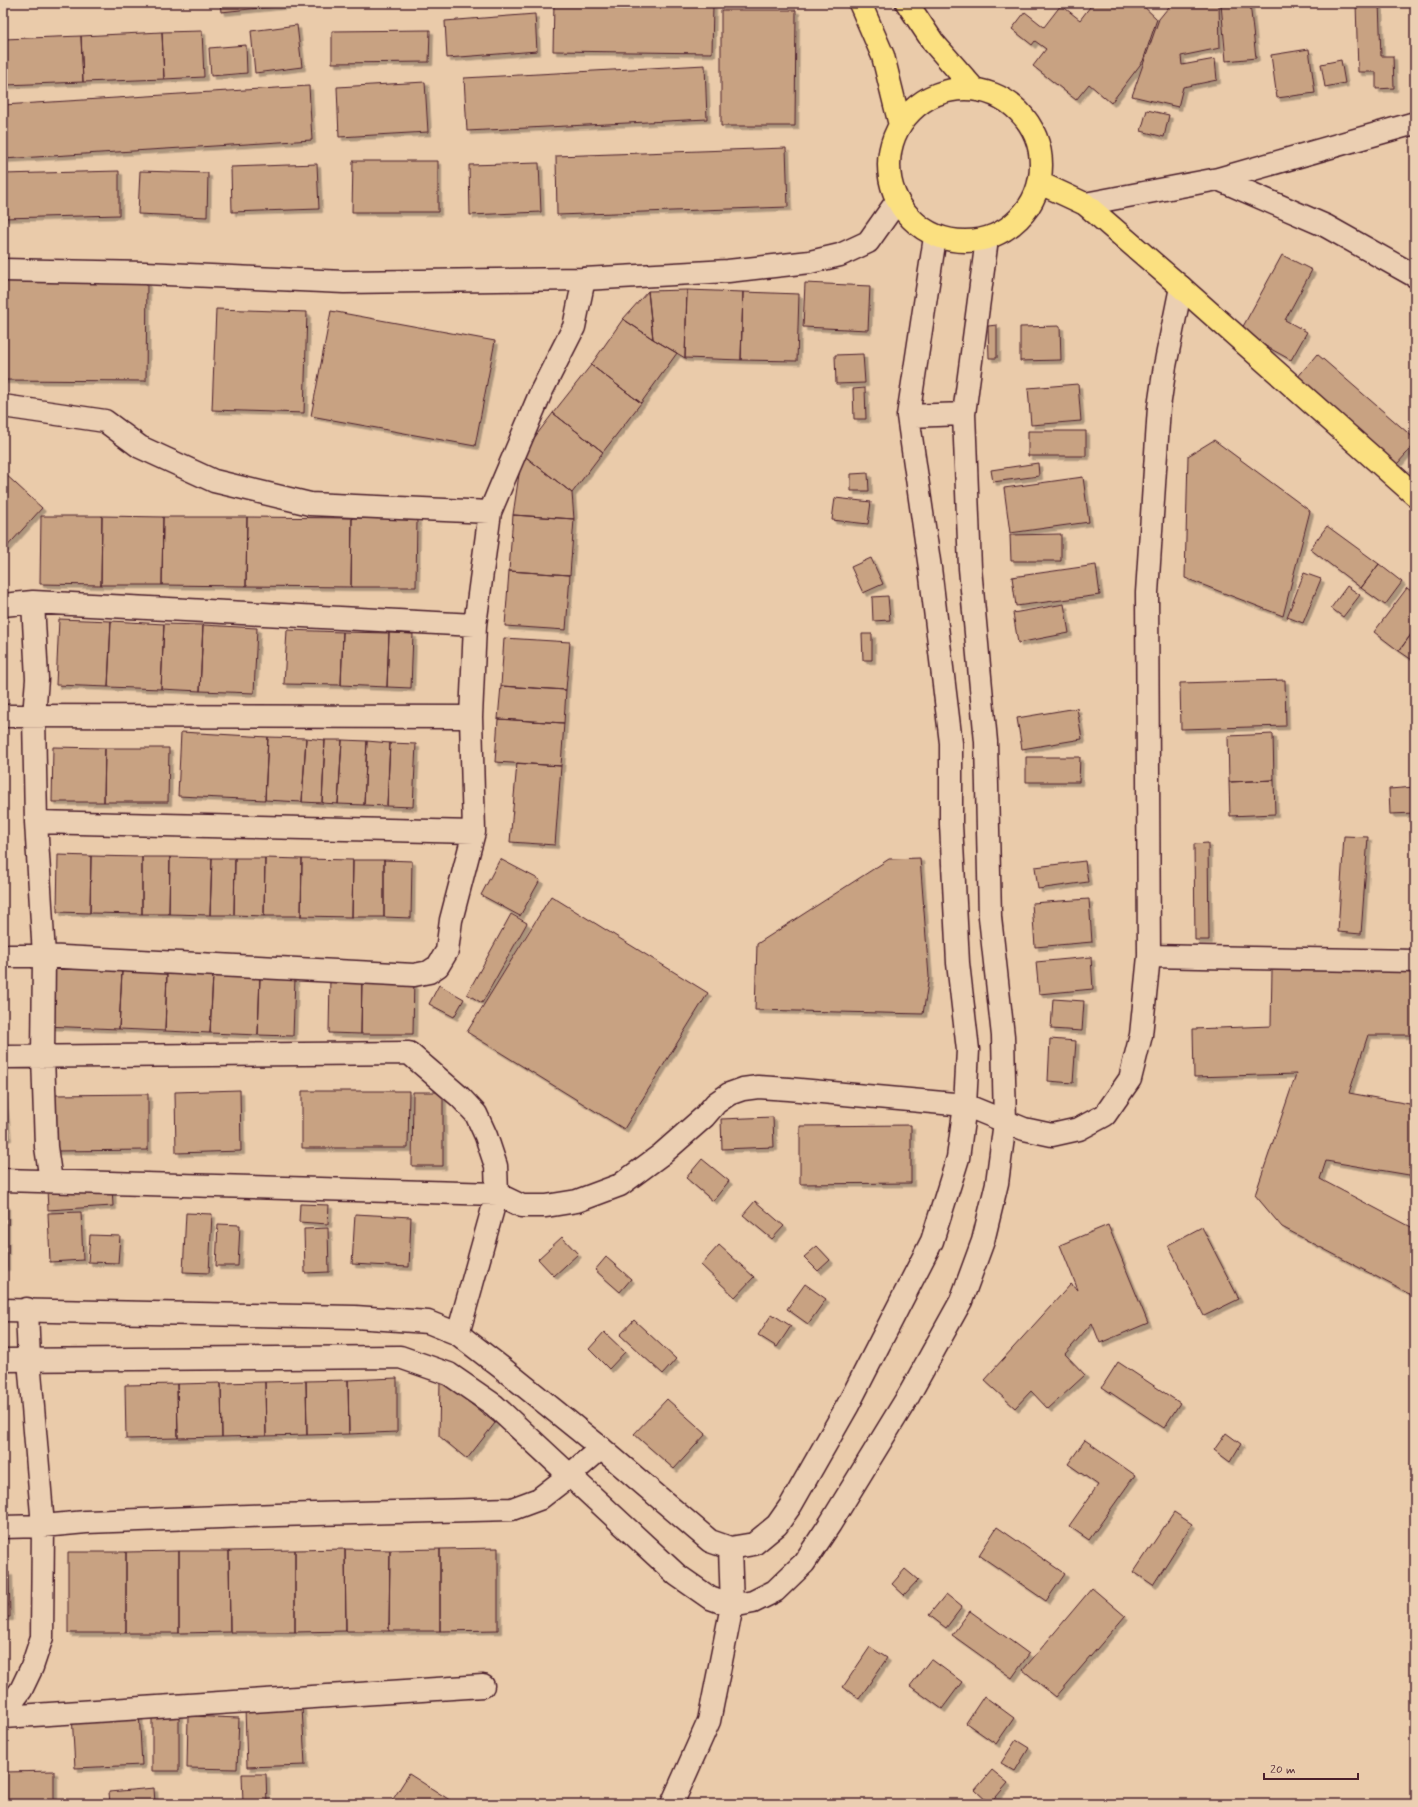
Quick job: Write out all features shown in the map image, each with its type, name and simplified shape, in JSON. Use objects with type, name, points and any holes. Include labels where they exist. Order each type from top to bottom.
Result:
[{"type":"highway","points":[[860,3],[882,56],[900,125]]},
{"type":"highway","points":[[907,3],[933,42],[974,89]]},
{"type":"highway","points":[[974,89],[999,96],[1020,111],[1034,132],[1042,157],[1040,183],[1029,207],[1011,227],[987,239],[961,242],[935,236],[912,222],[897,201],[889,176],[890,149],[900,125],[920,104],[946,91],[974,89]]},
{"type":"highway","points":[[1040,183],[1085,204],[1181,286],[1415,495]]},
{"type":"street","points":[[1085,204],[1218,179],[1415,123]]},
{"type":"street","points":[[1218,179],[1326,226],[1415,276]]},
{"type":"street","points":[[3,270],[145,273],[344,282],[584,279],[728,271],[810,262],[840,255],[868,242],[897,201]]},
{"type":"street","points":[[3,1310],[27,1309],[362,1317],[428,1322],[458,1334],[502,1368],[710,1541],[730,1548],[754,1544],[777,1525],[791,1505],[848,1405],[932,1241],[958,1158],[965,1105],[968,1050],[958,964],[951,824],[951,743],[930,568],[908,416],[935,236]]},
{"type":"street","points":[[3,1360],[400,1357],[449,1374],[494,1405],[677,1575],[710,1598],[732,1606],[752,1602],[776,1591],[804,1563],[830,1524],[912,1388],[961,1301],[983,1241],[997,1183],[1005,1122],[1003,1036],[990,917],[986,742],[970,568],[964,414],[987,239]]},
{"type":"street","points":[[3,956],[44,956],[414,975],[429,972],[438,966],[447,951],[451,920],[474,832],[471,717],[475,625],[490,512],[541,392],[574,327],[584,279]]},
{"type":"street","points":[[3,1180],[496,1194],[522,1206],[546,1206],[577,1201],[620,1185],[662,1154],[704,1117],[716,1103],[729,1094],[743,1089],[758,1087],[789,1089],[965,1105],[1024,1129],[1052,1135],[1079,1129],[1105,1115],[1130,1079],[1141,1035],[1149,956],[1147,593],[1159,407],[1165,366],[1181,286]]},
{"type":"street","points":[[3,406],[105,421],[140,447],[214,481],[310,504],[490,512]]},
{"type":"street","points":[[908,416],[964,414]]},
{"type":"street","points":[[3,605],[34,602],[475,625]]},
{"type":"street","points":[[34,602],[37,679],[34,716],[36,822],[44,956],[43,1056],[46,1147],[51,1181]]},
{"type":"street","points":[[3,716],[471,717]]},
{"type":"street","points":[[951,743],[986,742]]},
{"type":"street","points":[[36,822],[474,832]]},
{"type":"street","points":[[1149,956],[1415,961]]},
{"type":"street","points":[[3,1057],[409,1054],[460,1097],[476,1114],[486,1136],[496,1166],[496,1194],[458,1334]]},
{"type":"street","points":[[3,1715],[21,1690],[32,1667],[42,1637],[43,1526],[28,1360],[27,1309]]},
{"type":"street","points":[[3,1527],[43,1526],[86,1522],[277,1515],[512,1509],[539,1499],[570,1475],[600,1448]]},
{"type":"street","points":[[672,1804],[709,1721],[732,1606],[730,1548]]},
{"type":"street","points":[[3,1715],[483,1686]]},
{"type":"building","points":[[220,3],[308,3],[221,12]]},
{"type":"building","points":[[554,3],[713,5],[712,53],[553,51]]},
{"type":"building","points":[[1093,3],[1140,3],[1157,19],[1143,61],[1111,103],[1089,84],[1076,100],[1033,66],[1046,49],[1035,41],[1032,45],[1012,29],[1025,12],[1044,27],[1061,5],[1080,20]]},
{"type":"building","points":[[1172,3],[1219,3],[1220,48],[1181,56],[1182,65],[1215,59],[1217,80],[1183,87],[1178,107],[1132,96],[1159,19]]},
{"type":"building","points":[[1250,3],[1256,58],[1226,61],[1221,4]]},
{"type":"building","points":[[1356,3],[1379,3],[1381,56],[1393,56],[1394,88],[1376,89],[1376,72],[1358,72]]},
{"type":"building","points":[[721,10],[796,10],[795,126],[721,126]]},
{"type":"building","points":[[535,14],[537,51],[447,58],[445,21]]},
{"type":"building","points":[[297,25],[302,67],[255,73],[251,31]]},
{"type":"building","points":[[430,30],[429,62],[332,63],[332,31]]},
{"type":"building","points":[[202,31],[204,77],[164,79],[162,32]]},
{"type":"building","points":[[162,32],[164,79],[83,82],[81,36]]},
{"type":"building","points":[[81,36],[83,82],[5,85],[4,39]]},
{"type":"building","points":[[246,45],[247,73],[211,76],[209,48]]},
{"type":"building","points":[[1309,49],[1315,93],[1277,98],[1271,55]]},
{"type":"building","points":[[1341,60],[1345,83],[1325,87],[1321,64]]},
{"type":"building","points":[[705,65],[707,119],[467,131],[464,78]]},
{"type":"building","points":[[425,82],[428,132],[339,137],[337,87]]},
{"type":"building","points":[[309,86],[312,140],[3,159],[3,105]]},
{"type":"building","points":[[1147,110],[1169,115],[1164,137],[1141,131]]},
{"type":"building","points":[[786,148],[788,207],[557,215],[556,156]]},
{"type":"building","points":[[353,161],[438,161],[438,212],[352,212]]},
{"type":"building","points":[[539,163],[541,212],[470,215],[469,165]]},
{"type":"building","points":[[317,164],[319,209],[232,212],[231,167]]},
{"type":"building","points":[[119,171],[119,215],[3,218],[3,174]]},
{"type":"building","points":[[140,171],[208,173],[207,217],[138,214]]},
{"type":"building","points":[[1282,255],[1312,270],[1285,320],[1307,332],[1291,360],[1240,332]]},
{"type":"building","points":[[3,278],[147,278],[146,381],[3,380]]},
{"type":"building","points":[[805,283],[870,286],[868,330],[803,327]]},
{"type":"building","points":[[687,290],[743,292],[741,360],[685,358]]},
{"type":"building","points":[[687,290],[685,358],[653,339],[648,291]]},
{"type":"building","points":[[648,291],[653,339],[623,319]]},
{"type":"building","points":[[743,292],[799,294],[797,361],[741,360]]},
{"type":"building","points":[[216,309],[307,312],[304,413],[212,410]]},
{"type":"building","points":[[331,311],[495,341],[475,446],[311,416]]},
{"type":"building","points":[[623,319],[677,353],[641,403],[591,365]]},
{"type":"building","points":[[997,325],[997,358],[989,358],[988,326]]},
{"type":"building","points":[[1060,326],[1061,360],[1020,361],[1020,327]]},
{"type":"building","points":[[863,354],[865,383],[836,384],[835,355]]},
{"type":"building","points":[[1317,354],[1415,439],[1415,444],[1397,464],[1297,378]]},
{"type":"building","points":[[591,365],[641,403],[603,452],[553,413]]},
{"type":"building","points":[[1078,384],[1081,421],[1031,425],[1028,388]]},
{"type":"building","points":[[865,388],[866,419],[854,419],[853,389]]},
{"type":"building","points":[[553,413],[603,452],[572,493],[522,454]]},
{"type":"building","points":[[1028,431],[1086,431],[1086,456],[1028,456]]},
{"type":"building","points":[[1214,440],[1310,511],[1283,616],[1185,578],[1188,456]]},
{"type":"building","points":[[522,454],[572,493],[574,519],[513,515]]},
{"type":"building","points":[[1038,463],[1039,476],[993,482],[991,470]]},
{"type":"building","points":[[3,472],[42,508],[3,551]]},
{"type":"building","points":[[868,473],[869,491],[851,491],[851,474]]},
{"type":"building","points":[[1083,477],[1089,522],[1010,533],[1004,488]]},
{"type":"building","points":[[835,498],[871,502],[868,524],[832,520]]},
{"type":"building","points":[[513,515],[574,519],[570,575],[509,571]]},
{"type":"building","points":[[41,516],[102,516],[101,585],[40,584]]},
{"type":"building","points":[[102,516],[163,517],[162,585],[101,585]]},
{"type":"building","points":[[163,517],[247,517],[246,586],[162,585]]},
{"type":"building","points":[[247,517],[352,518],[351,587],[246,586]]},
{"type":"building","points":[[352,518],[417,519],[416,587],[351,587]]},
{"type":"building","points":[[1327,526],[1379,564],[1361,588],[1310,549]]},
{"type":"building","points":[[1061,534],[1061,561],[1011,561],[1010,535]]},
{"type":"building","points":[[871,558],[883,584],[863,593],[851,567]]},
{"type":"building","points":[[1379,564],[1402,582],[1385,605],[1361,588]]},
{"type":"building","points":[[1096,565],[1100,595],[1016,606],[1012,577]]},
{"type":"building","points":[[509,571],[570,575],[566,630],[505,626]]},
{"type":"building","points":[[1304,573],[1321,579],[1303,623],[1287,617]]},
{"type":"building","points":[[1347,586],[1360,595],[1343,617],[1331,608]]},
{"type":"building","points":[[1407,588],[1415,594],[1415,629],[1399,651],[1374,632]]},
{"type":"building","points":[[888,596],[890,620],[873,621],[872,597]]},
{"type":"building","points":[[1064,604],[1069,633],[1018,643],[1013,613]]},
{"type":"building","points":[[59,619],[111,621],[108,687],[56,685]]},
{"type":"building","points":[[111,621],[164,624],[161,689],[108,687]]},
{"type":"building","points":[[164,624],[203,625],[200,691],[161,689]]},
{"type":"building","points":[[203,625],[257,628],[254,693],[200,691]]},
{"type":"building","points":[[1415,629],[1415,662],[1399,651]]},
{"type":"building","points":[[287,630],[343,632],[341,685],[284,684]]},
{"type":"building","points":[[343,632],[389,633],[387,687],[341,685]]},
{"type":"building","points":[[389,633],[413,634],[411,688],[387,687]]},
{"type":"building","points":[[862,634],[872,634],[872,660],[863,660]]},
{"type":"building","points":[[504,638],[570,642],[566,690],[501,686]]},
{"type":"building","points":[[1285,680],[1286,726],[1181,729],[1180,683]]},
{"type":"building","points":[[501,686],[566,690],[564,723],[498,719]]},
{"type":"building","points":[[1077,708],[1082,739],[1022,749],[1017,718]]},
{"type":"building","points":[[498,719],[564,723],[561,766],[495,762]]},
{"type":"building","points":[[181,732],[268,737],[265,800],[178,796]]},
{"type":"building","points":[[1273,734],[1274,780],[1229,782],[1228,736]]},
{"type":"building","points":[[268,737],[306,738],[302,802],[265,800]]},
{"type":"building","points":[[306,738],[325,740],[322,803],[302,802]]},
{"type":"building","points":[[325,740],[342,740],[338,804],[322,803]]},
{"type":"building","points":[[342,740],[367,741],[364,805],[338,804]]},
{"type":"building","points":[[367,741],[390,743],[387,806],[364,805]]},
{"type":"building","points":[[390,743],[416,744],[413,807],[387,806]]},
{"type":"building","points":[[53,747],[105,748],[104,802],[52,802]]},
{"type":"building","points":[[105,748],[169,748],[168,802],[104,802]]},
{"type":"building","points":[[1026,757],[1080,757],[1079,782],[1026,782]]},
{"type":"building","points":[[517,763],[561,766],[555,845],[510,842]]},
{"type":"building","points":[[1274,780],[1275,814],[1230,816],[1229,782]]},
{"type":"building","points":[[1415,787],[1415,813],[1390,814],[1389,789]]},
{"type":"building","points":[[1344,836],[1368,837],[1361,934],[1338,932]]},
{"type":"building","points":[[1208,843],[1209,940],[1195,940],[1194,844]]},
{"type":"building","points":[[58,855],[91,856],[90,913],[57,912]]},
{"type":"building","points":[[91,856],[142,857],[142,914],[90,913]]},
{"type":"building","points":[[142,857],[170,857],[169,914],[142,914]]},
{"type":"building","points":[[170,857],[212,858],[210,915],[169,914]]},
{"type":"building","points":[[212,858],[235,858],[234,915],[210,915]]},
{"type":"building","points":[[235,858],[265,858],[264,916],[234,915]]},
{"type":"building","points":[[265,858],[302,859],[301,916],[264,916]]},
{"type":"building","points":[[920,858],[929,977],[923,1014],[755,1010],[757,944],[889,859]]},
{"type":"building","points":[[302,859],[353,860],[352,917],[301,916]]},
{"type":"building","points":[[500,859],[540,880],[520,916],[481,895]]},
{"type":"building","points":[[353,860],[384,860],[384,917],[352,917]]},
{"type":"building","points":[[384,860],[412,861],[411,918],[384,917]]},
{"type":"building","points":[[1085,861],[1088,882],[1038,889],[1035,867]]},
{"type":"building","points":[[551,896],[708,993],[624,1129],[467,1032]]},
{"type":"building","points":[[1089,899],[1092,942],[1035,947],[1032,903]]},
{"type":"building","points":[[511,914],[527,923],[482,1003],[467,994]]},
{"type":"building","points":[[1091,957],[1093,989],[1039,994],[1036,962]]},
{"type":"building","points":[[47,968],[122,971],[119,1029],[45,1026]]},
{"type":"building","points":[[1272,970],[1415,970],[1415,1035],[1368,1035],[1349,1093],[1415,1105],[1415,1176],[1326,1161],[1320,1179],[1415,1229],[1415,1297],[1282,1227],[1255,1195],[1296,1074],[1194,1077],[1193,1029],[1271,1026]]},
{"type":"building","points":[[122,971],[167,973],[165,1031],[119,1029]]},
{"type":"building","points":[[167,973],[213,975],[210,1033],[165,1031]]},
{"type":"building","points":[[213,975],[260,976],[258,1035],[210,1033]]},
{"type":"building","points":[[260,976],[295,978],[293,1036],[258,1035]]},
{"type":"building","points":[[330,977],[362,977],[361,1034],[329,1033]]},
{"type":"building","points":[[362,977],[414,977],[413,1034],[361,1034]]},
{"type":"building","points":[[439,985],[464,999],[454,1017],[429,1004]]},
{"type":"building","points":[[1053,999],[1084,1001],[1082,1031],[1051,1029]]},
{"type":"building","points":[[1050,1039],[1076,1041],[1073,1083],[1048,1081]]},
{"type":"building","points":[[3,1090],[8,1137],[3,1138]]},
{"type":"building","points":[[240,1090],[241,1151],[176,1153],[175,1092]]},
{"type":"building","points":[[302,1091],[409,1091],[408,1148],[302,1148]]},
{"type":"building","points":[[413,1092],[443,1092],[443,1166],[412,1166]]},
{"type":"building","points":[[148,1094],[148,1150],[55,1151],[55,1095]]},
{"type":"building","points":[[773,1117],[774,1147],[722,1149],[721,1119]]},
{"type":"building","points":[[911,1125],[911,1183],[800,1184],[800,1126]]},
{"type":"building","points":[[702,1159],[729,1181],[713,1201],[686,1178]]},
{"type":"building","points":[[112,1186],[113,1206],[48,1210],[47,1189]]},
{"type":"building","points":[[755,1201],[784,1226],[772,1239],[743,1215]]},
{"type":"building","points":[[3,1204],[6,1204],[6,1267],[3,1267]]},
{"type":"building","points":[[300,1204],[329,1205],[328,1224],[299,1222]]},
{"type":"building","points":[[81,1212],[83,1260],[50,1262],[48,1213]]},
{"type":"building","points":[[186,1213],[212,1214],[209,1273],[183,1272]]},
{"type":"building","points":[[355,1214],[411,1217],[409,1267],[352,1264]]},
{"type":"building","points":[[218,1224],[240,1225],[238,1266],[216,1266]]},
{"type":"building","points":[[1108,1225],[1148,1323],[1100,1343],[1092,1323],[1065,1354],[1085,1375],[1048,1409],[1031,1391],[1015,1408],[984,1380],[1071,1284],[1078,1290],[1060,1245]]},
{"type":"building","points":[[1202,1227],[1239,1299],[1204,1316],[1168,1245]]},
{"type":"building","points":[[328,1228],[329,1272],[305,1273],[304,1229]]},
{"type":"building","points":[[90,1235],[120,1236],[118,1263],[88,1262]]},
{"type":"building","points":[[562,1237],[578,1254],[554,1276],[538,1259]]},
{"type":"building","points":[[719,1245],[754,1277],[735,1297],[701,1265]]},
{"type":"building","points":[[817,1246],[830,1260],[818,1271],[804,1257]]},
{"type":"building","points":[[606,1257],[631,1279],[620,1292],[595,1270]]},
{"type":"building","points":[[805,1284],[826,1299],[808,1324],[787,1309]]},
{"type":"building","points":[[772,1314],[791,1326],[777,1347],[758,1335]]},
{"type":"building","points":[[634,1320],[676,1359],[663,1374],[620,1335]]},
{"type":"building","points":[[604,1332],[625,1352],[609,1369],[589,1349]]},
{"type":"building","points":[[1118,1362],[1180,1403],[1164,1428],[1102,1387]]},
{"type":"building","points":[[397,1378],[397,1432],[349,1434],[348,1380]]},
{"type":"building","points":[[440,1379],[495,1423],[467,1459],[439,1436]]},
{"type":"building","points":[[348,1380],[349,1434],[307,1435],[306,1381]]},
{"type":"building","points":[[306,1381],[307,1435],[266,1436],[265,1382]]},
{"type":"building","points":[[265,1382],[266,1436],[222,1437],[221,1383]]},
{"type":"building","points":[[221,1383],[222,1437],[178,1438],[177,1384]]},
{"type":"building","points":[[177,1384],[178,1438],[126,1439],[125,1385]]},
{"type":"building","points":[[667,1399],[706,1434],[674,1469],[634,1434]]},
{"type":"building","points":[[1226,1433],[1241,1444],[1230,1462],[1214,1450]]},
{"type":"building","points":[[1085,1440],[1135,1475],[1089,1540],[1069,1526],[1098,1485],[1068,1464]]},
{"type":"building","points":[[1174,1512],[1192,1524],[1153,1585],[1134,1572]]},
{"type":"building","points":[[997,1527],[1065,1574],[1046,1601],[979,1555]]},
{"type":"building","points":[[498,1548],[498,1630],[440,1631],[440,1549]]},
{"type":"building","points":[[345,1549],[346,1631],[295,1632],[295,1550]]},
{"type":"building","points":[[345,1549],[390,1550],[389,1631],[346,1631]]},
{"type":"building","points":[[440,1549],[440,1631],[389,1631],[390,1550]]},
{"type":"building","points":[[295,1550],[295,1632],[230,1632],[229,1551]]},
{"type":"building","points":[[179,1551],[179,1633],[126,1633],[126,1552]]},
{"type":"building","points":[[179,1551],[229,1551],[230,1632],[179,1633]]},
{"type":"building","points":[[68,1552],[126,1552],[126,1633],[68,1633]]},
{"type":"building","points":[[905,1569],[918,1580],[904,1595],[892,1584]]},
{"type":"building","points":[[9,1572],[10,1617],[3,1617],[3,1573]]},
{"type":"building","points":[[1092,1588],[1125,1616],[1056,1697],[1023,1670]]},
{"type":"building","points":[[946,1594],[962,1607],[946,1628],[929,1615]]},
{"type":"building","points":[[970,1611],[1029,1654],[1012,1678],[952,1635]]},
{"type":"building","points":[[870,1647],[887,1658],[859,1699],[843,1687]]},
{"type":"building","points":[[931,1659],[962,1682],[942,1709],[910,1686]]},
{"type":"building","points":[[984,1696],[1014,1718],[996,1744],[966,1723]]},
{"type":"building","points":[[302,1707],[305,1765],[247,1767],[245,1709]]},
{"type":"building","points":[[152,1709],[179,1709],[179,1771],[152,1771]]},
{"type":"building","points":[[139,1711],[142,1765],[75,1768],[72,1714]]},
{"type":"building","points":[[188,1716],[239,1718],[237,1769],[187,1768]]},
{"type":"building","points":[[1016,1740],[1029,1748],[1015,1771],[1001,1763]]},
{"type":"building","points":[[992,1770],[1008,1783],[990,1804],[975,1790]]},
{"type":"building","points":[[54,1771],[54,1804],[3,1804],[3,1772]]},
{"type":"building","points":[[242,1774],[266,1774],[267,1804],[243,1804]]},
{"type":"building","points":[[409,1774],[456,1804],[390,1804]]},
{"type":"building","points":[[154,1788],[155,1804],[110,1804],[109,1792]]}]
